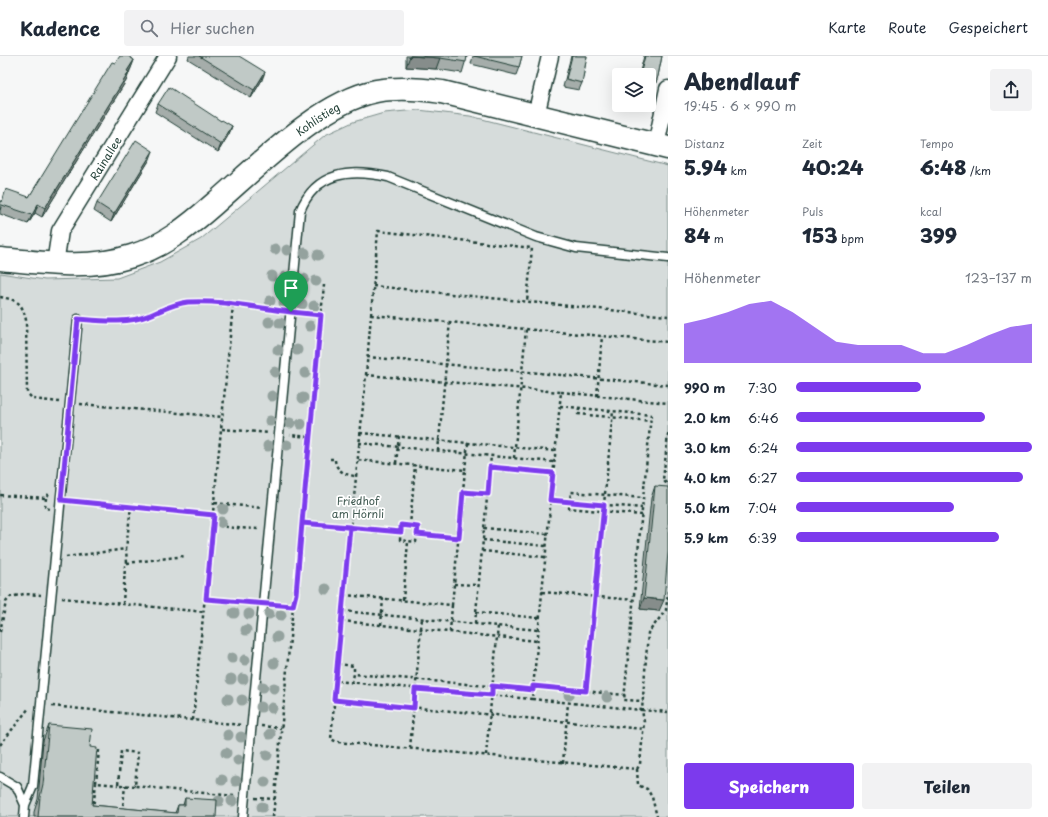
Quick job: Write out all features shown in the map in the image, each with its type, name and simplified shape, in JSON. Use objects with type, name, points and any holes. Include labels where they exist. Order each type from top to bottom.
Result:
[{"type":"street","name":"Rainallee","points":[[55,264],[60,230],[168,56]]},
{"type":"street","points":[[536,115],[550,56]]},
{"type":"street","name":"Kohlistieg","points":[[0,259],[55,264],[95,264],[133,256],[159,245],[184,230],[308,124],[354,97],[376,91],[416,89],[442,92],[662,146]]},
{"type":"street","points":[[662,146],[668,89]]},
{"type":"lane","points":[[244,817],[251,726],[300,211],[306,197],[318,185],[334,176],[352,172],[388,177],[536,236],[560,244],[576,248],[668,258]]},
{"type":"lane","points":[[24,817],[25,805],[33,786],[78,319]]},
{"type":"lane","points":[[0,777],[17,787],[25,805]]},
{"type":"path","points":[[527,302],[532,248],[378,231],[366,375],[358,443],[330,739],[337,742],[637,769]]},
{"type":"path","points":[[273,817],[293,606],[296,594],[310,453],[309,437],[324,285]]},
{"type":"path","points":[[373,286],[668,316]]},
{"type":"path","points":[[0,297],[15,300],[24,309],[26,320],[27,393],[33,399],[223,417]]},
{"type":"path","points":[[78,319],[108,322],[128,320],[150,315],[165,308],[186,302],[232,305],[321,315]]},
{"type":"path","points":[[194,720],[222,428],[232,305]]},
{"type":"path","points":[[370,315],[450,321],[668,342]]},
{"type":"path","points":[[438,451],[450,321]]},
{"type":"path","points":[[514,458],[526,329]]},
{"type":"path","points":[[597,396],[602,336]]},
{"type":"path","points":[[367,357],[668,385]]},
{"type":"path","points":[[366,375],[668,403]]},
{"type":"path","points":[[532,700],[561,392]]},
{"type":"path","points":[[560,406],[651,415],[624,700],[643,701]]},
{"type":"path","points":[[579,408],[578,414],[651,422]]},
{"type":"path","points":[[586,691],[614,411]]},
{"type":"path","points":[[222,428],[309,437]]},
{"type":"path","points":[[360,433],[555,451]]},
{"type":"path","points":[[668,434],[663,480],[668,485]]},
{"type":"path","points":[[396,463],[399,436]]},
{"type":"path","points":[[450,632],[468,442]]},
{"type":"path","points":[[358,443],[554,462]]},
{"type":"path","points":[[475,623],[491,456]]},
{"type":"path","points":[[330,459],[335,459],[337,466],[342,471],[355,476]]},
{"type":"path","points":[[357,460],[465,470]]},
{"type":"path","points":[[410,526],[415,465]]},
{"type":"path","points":[[490,467],[553,473]]},
{"type":"path","points":[[463,492],[488,494]]},
{"type":"path","points":[[642,515],[569,508],[571,492],[643,498]]},
{"type":"path","points":[[0,495],[38,498]]},
{"type":"path","points":[[61,500],[214,515]]},
{"type":"path","points":[[550,500],[642,508]]},
{"type":"path","points":[[215,503],[272,509]]},
{"type":"path","points":[[122,604],[125,566],[127,563],[126,549],[131,506]]},
{"type":"path","points":[[302,523],[401,532]]},
{"type":"path","points":[[213,524],[234,528],[270,530]]},
{"type":"path","points":[[401,525],[410,526],[418,527],[416,542],[400,540],[401,525]]},
{"type":"path","points":[[484,528],[547,534]]},
{"type":"path","points":[[417,534],[459,538]]},
{"type":"path","points":[[483,540],[546,546]]},
{"type":"path","points":[[403,600],[408,542]]},
{"type":"path","points":[[56,558],[126,549]]},
{"type":"path","points":[[482,551],[545,557]]},
{"type":"path","points":[[127,563],[185,556]]},
{"type":"path","points":[[454,584],[478,585]]},
{"type":"path","points":[[657,817],[652,797],[647,789],[638,785],[637,769],[640,764],[644,729],[642,710],[648,633],[666,610],[668,591]]},
{"type":"path","points":[[542,592],[634,600]]},
{"type":"path","points":[[0,632],[6,602],[10,596],[24,594],[205,612]]},
{"type":"path","points":[[344,595],[452,605]]},
{"type":"path","points":[[381,625],[383,598]]},
{"type":"path","points":[[206,599],[293,606]]},
{"type":"path","points":[[342,611],[538,630]]},
{"type":"path","points":[[476,612],[539,618]]},
{"type":"path","points":[[410,748],[422,618]]},
{"type":"path","points":[[342,621],[537,641]]},
{"type":"path","points":[[486,755],[498,626]]},
{"type":"path","points":[[338,664],[354,666],[352,682]]},
{"type":"path","points":[[354,674],[533,690]]},
{"type":"path","points":[[336,681],[668,712]]},
{"type":"path","points":[[533,686],[625,695]]},
{"type":"path","points":[[334,700],[644,729]]},
{"type":"path","points":[[563,763],[568,703]]},
{"type":"path","points":[[0,745],[28,709],[41,705],[281,728]]},
{"type":"path","points":[[92,816],[99,750]]},
{"type":"path","points":[[118,785],[121,751],[138,753],[135,786]]},
{"type":"path","points":[[96,783],[275,799]]},
{"type":"path","points":[[122,817],[125,785]]},
{"type":"green space","name":"Friedhof am Hörnli","points":[[418,110],[470,116],[668,166],[668,817],[0,817],[0,273],[45,280],[117,278],[160,262],[201,239],[325,135],[353,122],[384,113]]},
{"type":"building","points":[[120,56],[128,56],[134,60],[127,71],[129,72],[45,208],[38,204],[32,215],[2,205],[0,210],[0,201],[2,202],[6,189],[29,197],[112,62],[115,63]]},
{"type":"building","points":[[199,56],[239,56],[265,72],[254,90]]},
{"type":"building","points":[[410,56],[467,56],[466,62],[440,58]]},
{"type":"building","points":[[474,56],[522,56],[519,67]]},
{"type":"building","points":[[572,56],[587,56],[582,83],[566,79]]},
{"type":"building","points":[[645,56],[662,56],[656,82],[656,68],[642,68]]},
{"type":"building","points":[[169,87],[221,121],[222,120],[232,126],[221,144],[158,104]]},
{"type":"building","points":[[136,140],[153,151],[114,214],[97,203]]},
{"type":"building","points":[[655,486],[668,487],[668,552],[664,600],[644,598]]},
{"type":"building","points":[[49,725],[92,729],[90,747],[97,748],[92,805],[177,813],[178,805],[185,805],[185,798],[217,800],[216,817],[38,817]]},
{"type":"route","points":[[291,312],[214,302],[186,302],[165,308],[150,315],[128,320],[108,322],[78,319],[61,500],[214,515],[206,599],[293,606],[296,594],[302,523],[350,527],[334,700],[414,708],[415,689],[492,695],[492,686],[533,690],[533,686],[586,691],[604,505],[550,500],[553,473],[490,467],[488,494],[463,492],[459,538],[417,534],[418,527],[401,525],[401,532],[350,527],[302,523],[310,453],[309,437],[321,315],[291,312]]}]
